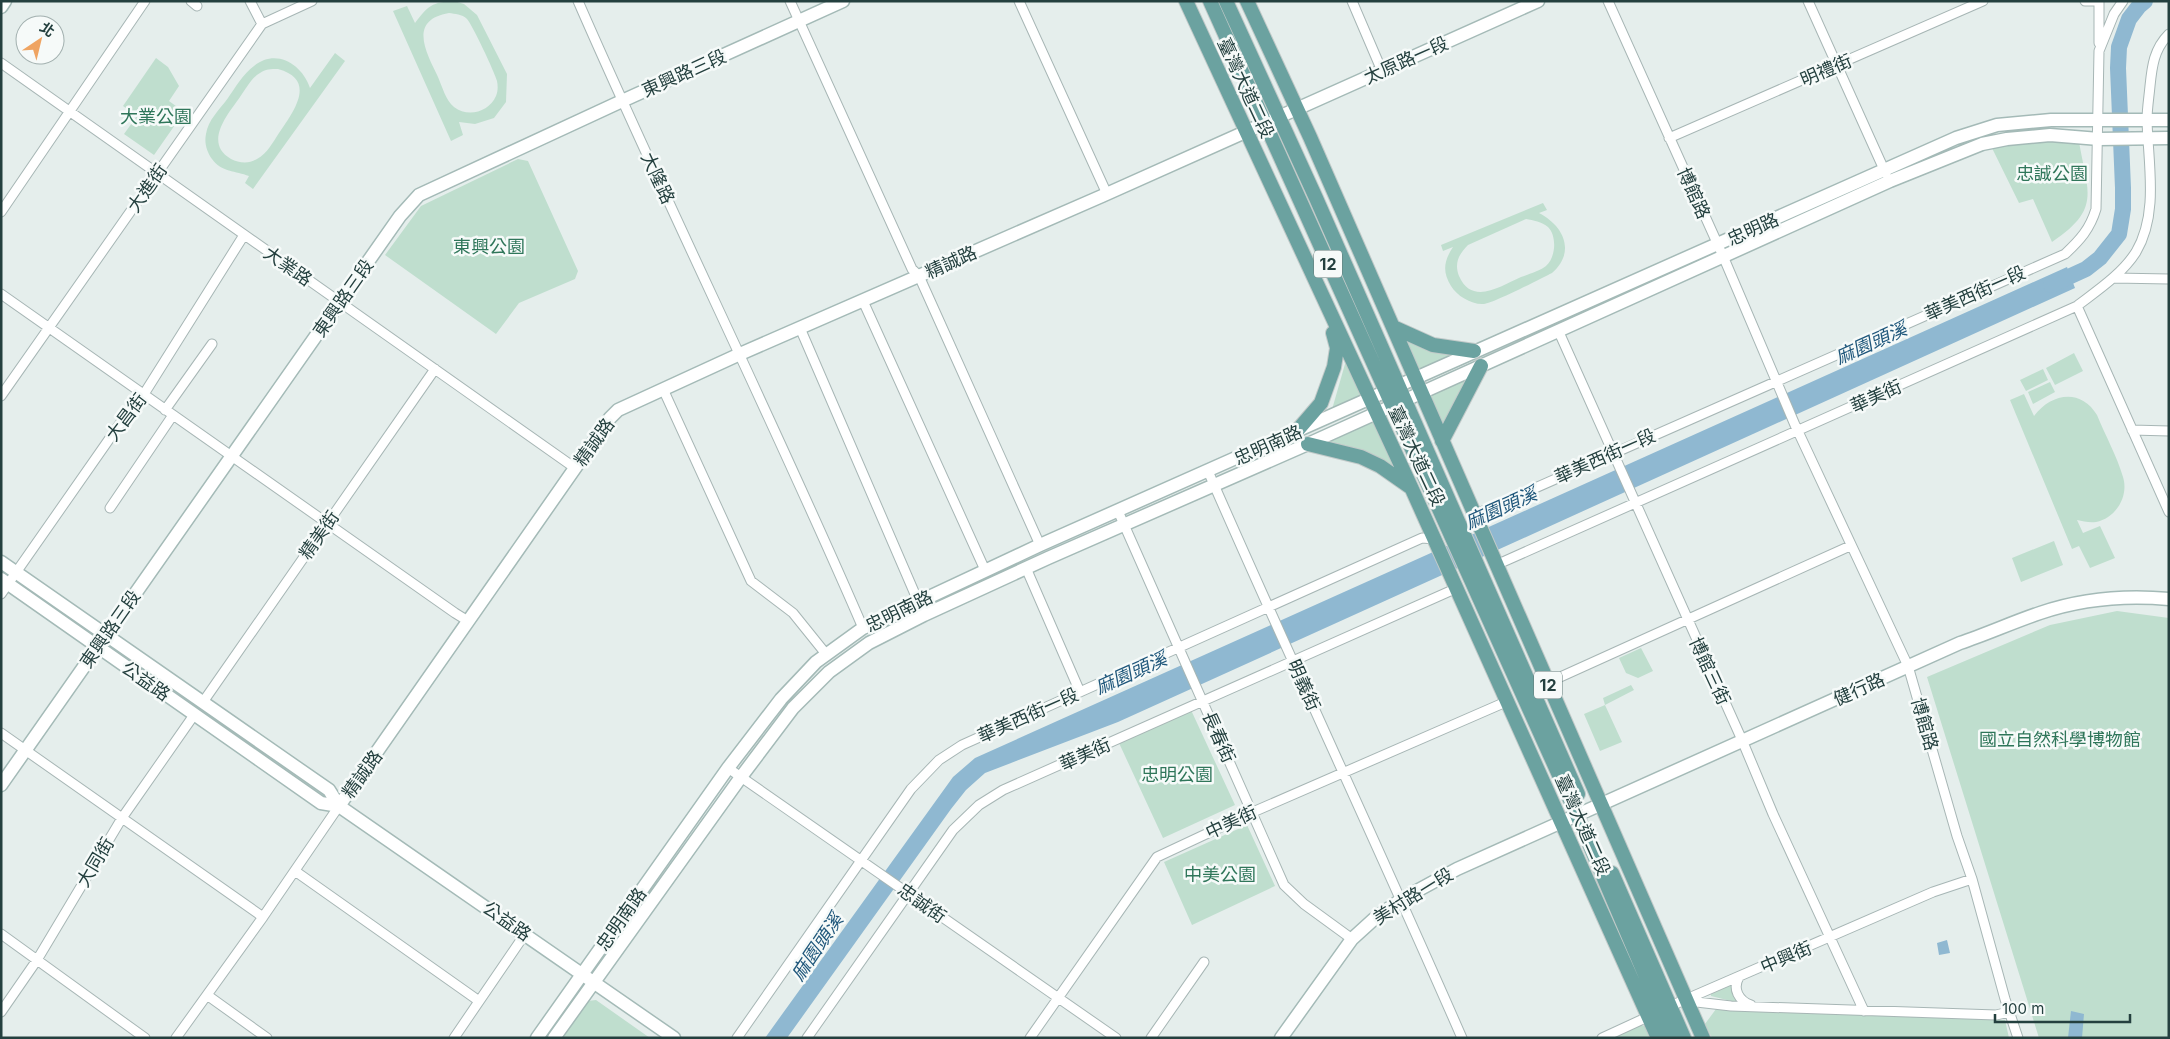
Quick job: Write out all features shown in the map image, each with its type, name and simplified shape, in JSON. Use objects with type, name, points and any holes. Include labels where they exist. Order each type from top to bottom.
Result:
[{"type":"main road","points":[[1,7],[5,1]]},
{"type":"main road","name":"東興路三段","points":[[1,785],[400,216],[419,195],[843,1]]},
{"type":"main road","name":"臺灣大道二段","points":[[1186,1],[1411,487],[1561,822],[1660,1011],[1684,1038]]},
{"type":"main road","name":"臺灣大道二段","points":[[1210,1],[1272,120]]},
{"type":"main road","name":"臺灣大道二段","points":[[1226,1],[1272,120],[1582,813],[1672,1038]]},
{"type":"main road","name":"臺灣大道二段","points":[[1247,1],[1393,327],[1702,1038]]},
{"type":"main road","name":"太原路一段","points":[[1272,120],[1525,4],[1538,1]]},
{"type":"main road","name":"精誠路","points":[[339,806],[610,418],[618,410],[740,354],[1272,120]]},
{"type":"main road","name":"忠明路","points":[[1414,378],[1474,351],[1720,250],[1887,176],[1956,138],[1997,125],[2051,120],[2143,120]]},
{"type":"main road","points":[[2143,120],[2169,120]]},
{"type":"main road","name":"忠明路","points":[[1887,176],[1982,144],[2007,139],[2050,135],[2100,139],[2145,138]]},
{"type":"main road","points":[[2145,138],[2169,138]]},
{"type":"main road","name":"忠明路","points":[[1421,392],[1558,330],[1720,250]]},
{"type":"main road","points":[[1296,432],[1321,402],[1334,368],[1337,348],[1324,298]]},
{"type":"main road","points":[[1393,327],[1433,345],[1474,351]]},
{"type":"main road","points":[[1442,440],[1481,366]]},
{"type":"main road","name":"忠明南路","points":[[537,1038],[728,768],[781,699],[826,654],[863,628],[917,601],[1414,378]]},
{"type":"main road","name":"忠明南路","points":[[554,1038],[741,777],[793,708],[829,672],[869,643],[924,615],[1421,392]]},
{"type":"main road","points":[[1308,444],[1360,457],[1380,466],[1411,487]]},
{"type":"main road","name":"公益路","points":[[1,562],[329,790],[339,806],[674,1038]]},
{"type":"main road","name":"公益路","points":[[4,585],[321,803],[339,806]]},
{"type":"main road","name":"健行路","points":[[1561,822],[1960,643],[2048,611],[2088,601],[2128,597],[2169,599]]},
{"type":"main road","points":[[194,715],[203,702]]},
{"type":"main road","name":"美村路一段","points":[[1281,1038],[1352,939],[1374,919],[1402,899],[1457,868],[1561,822]]},
{"type":"main road","name":"臺灣大道二段","points":[[1658,1038],[1660,1011]]},
{"type":"street","points":[[1,212],[145,1]]},
{"type":"street","points":[[250,1],[262,24],[312,1]]},
{"type":"street","name":"大隆路","points":[[578,1],[622,101],[805,494],[863,628]]},
{"type":"street","points":[[790,1],[912,269],[919,276],[1040,545]]},
{"type":"street","points":[[1020,1],[1107,194]]},
{"type":"street","points":[[1352,1],[1382,71]]},
{"type":"street","name":"博館路","points":[[1608,1],[1720,250],[1796,428],[1908,666],[1956,836],[1972,879],[2018,1038]]},
{"type":"street","points":[[1808,1],[1887,176]]},
{"type":"street","name":"明禮街","points":[[1669,138],[1983,1]]},
{"type":"street","points":[[2085,1],[2100,1],[2099,51]]},
{"type":"street","name":"華美西街一段","points":[[1474,515],[1777,383],[2065,254],[2082,239],[2092,223],[2096,209],[2100,139],[2099,51],[2114,14],[2123,1]]},
{"type":"street","name":"大進街","points":[[1,396],[262,24]]},
{"type":"street","name":"華美街","points":[[1496,566],[1796,428],[2077,306],[2114,278],[2135,252],[2144,233],[2149,210],[2143,120],[2154,55],[2161,42],[2169,34]]},
{"type":"street","name":"大業路","points":[[1,63],[575,468]]},
{"type":"street","name":"大昌街","points":[[4,585],[16,572],[132,405],[144,394],[244,235]]},
{"type":"street","points":[[2114,278],[2169,279]]},
{"type":"street","points":[[1,294],[326,524],[455,614],[468,620]]},
{"type":"street","points":[[863,301],[985,570]]},
{"type":"street","points":[[2077,306],[2169,512]]},
{"type":"street","points":[[800,328],[924,615]]},
{"type":"street","name":"博館三街","points":[[1558,330],[1742,740],[1773,814],[1864,1011]]},
{"type":"street","points":[[110,508],[212,344]]},
{"type":"street","name":"精美街","points":[[203,702],[435,369]]},
{"type":"street","points":[[663,389],[751,581],[794,613],[826,654]]},
{"type":"street","points":[[2132,430],[2169,431]]},
{"type":"street","name":"明義街","points":[[1208,470],[1272,616],[1402,899],[1462,1038]]},
{"type":"street","name":"長春街","points":[[1118,511],[1181,649],[1284,885],[1304,904],[1352,939]]},
{"type":"street","name":"華美西街一段","points":[[737,1038],[864,864],[911,789],[939,760],[962,745],[1181,649],[1268,606],[1422,538],[1434,539]]},
{"type":"street","points":[[1547,683],[1850,546]]},
{"type":"street","points":[[1026,568],[1080,692]]},
{"type":"street","name":"華美街","points":[[806,1038],[953,830],[979,805],[1003,790],[1292,657],[1457,588]]},
{"type":"street","name":"中美街","points":[[1030,1038],[1157,857],[1253,812],[1508,701]]},
{"type":"street","name":"大同街","points":[[1,1012],[37,960],[122,818],[194,715]]},
{"type":"street","points":[[1,733],[263,917]]},
{"type":"street","name":"忠誠街","points":[[728,768],[1116,1038]]},
{"type":"street","name":"精誠路","points":[[176,1038],[263,917],[339,806]]},
{"type":"street","points":[[295,871],[479,1001]]},
{"type":"street","name":"中興街","points":[[1602,1038],[1933,892],[1972,879]]},
{"type":"street","points":[[1,934],[145,1038]]},
{"type":"street","points":[[454,1038],[525,934]]},
{"type":"street","points":[[1151,1038],[1204,962]]},
{"type":"street","points":[[1739,977],[1736,987],[1738,995],[1744,1003],[1756,1007]]},
{"type":"street","points":[[207,995],[267,1038]]},
{"type":"street","points":[[1685,1001],[1756,1007],[1864,1011],[1996,1015],[2009,1012]]},
{"type":"green space","points":[[454,1],[464,4],[477,15],[507,74],[506,102],[494,118],[475,124],[459,122],[463,135],[451,141],[393,11],[407,6],[415,23],[431,6]],"holes":[[[449,13],[463,16],[470,23],[497,81],[498,87],[493,102],[478,112],[465,112],[451,104],[426,48],[424,30],[428,23],[436,17]]]},
{"type":"green space","points":[[335,53],[345,61],[253,189],[245,183],[249,176],[224,169],[212,159],[205,141],[209,124],[246,73],[254,66],[271,58],[287,61],[301,72],[310,88]],"holes":[[[271,69],[278,69],[290,74],[297,81],[300,89],[299,97],[290,116],[272,144],[261,157],[254,161],[244,162],[231,159],[223,152],[219,145],[218,137],[224,120],[257,75]]]},
{"type":"green space","name":"大業公園","points":[[156,58],[168,67],[179,86],[169,101],[184,112],[154,155],[124,134],[137,116],[123,106]]},
{"type":"green space","name":"忠誠公園","points":[[2032,140],[2079,142],[2087,187],[2087,199],[2078,220],[2052,242],[2033,199],[2019,203],[1992,148]]},
{"type":"green space","name":"東興公園","points":[[518,159],[528,161],[578,271],[575,279],[519,303],[496,334],[385,255],[421,206]]},
{"type":"green space","points":[[1543,203],[1547,210],[1539,213],[1555,225],[1564,240],[1565,248],[1564,257],[1552,273],[1497,300],[1479,304],[1465,299],[1451,286],[1446,276],[1445,266],[1453,247],[1443,251],[1441,245]],"holes":[[[1526,219],[1546,225],[1551,231],[1554,247],[1552,257],[1546,266],[1496,289],[1479,292],[1471,290],[1465,285],[1459,276],[1457,263],[1460,255],[1468,245]]]},
{"type":"green space","points":[[1394,321],[1406,328],[1467,351],[1415,373]]},
{"type":"green space","points":[[2074,353],[2083,371],[2055,385],[2046,368]]},
{"type":"green space","points":[[1347,357],[1365,397],[1331,413]]},
{"type":"green space","points":[[2043,369],[2048,380],[2026,391],[2020,380]]},
{"type":"green space","points":[[1474,372],[1442,435],[1427,394]]},
{"type":"green space","points":[[2050,382],[2055,392],[2033,404],[2028,392]]},
{"type":"green space","points":[[2024,394],[2034,416],[2049,402],[2057,398],[2066,397],[2075,397],[2083,401],[2097,415],[2123,477],[2124,491],[2119,505],[2110,516],[2096,522],[2077,520],[2083,533],[2100,526],[2115,558],[2090,568],[2079,546],[2072,549],[2010,400]]},
{"type":"green space","points":[[1374,418],[1405,480],[1317,443]]},
{"type":"green space","points":[[2054,541],[2063,565],[2021,582],[2012,558]]},
{"type":"green space","name":"國立自然科學博物館","points":[[2117,611],[2169,618],[2169,1038],[2039,1038],[1927,677],[2050,625]]},
{"type":"green space","points":[[1641,648],[1653,671],[1638,678],[1626,673],[1619,658]]},
{"type":"green space","points":[[1631,685],[1634,690],[1605,705],[1603,698]]},
{"type":"green space","points":[[1605,705],[1622,742],[1600,751],[1584,714]]},
{"type":"green space","name":"忠明公園","points":[[1191,710],[1235,805],[1163,838],[1119,743]]},
{"type":"green space","name":"中美公園","points":[[1247,825],[1275,886],[1192,925],[1164,862]]},
{"type":"green space","points":[[1732,984],[1739,1003],[1711,996],[1711,994]]},
{"type":"green space","points":[[596,1000],[650,1038],[563,1038],[588,1001]]},
{"type":"green space","points":[[1716,1009],[2005,1020],[2009,1038],[1712,1038],[1705,1024]]},
{"type":"green space","points":[[1638,1025],[1645,1026],[1650,1038],[1610,1038]]},
{"type":"water","points":[[2067,267],[2075,288],[1118,722],[985,773],[966,790],[951,809],[787,1038],[765,1038],[953,777],[975,758]]},
{"type":"water","points":[[1947,940],[1950,953],[1939,955],[1937,943]]},
{"type":"water","points":[[2071,1011],[2084,1014],[2082,1038],[2068,1038]]},
{"type":"waterway","name":"麻園頭溪","points":[[2051,285],[2086,269],[2100,258],[2119,234],[2123,209],[2118,68],[2119,47],[2129,19],[2145,1]]}]
